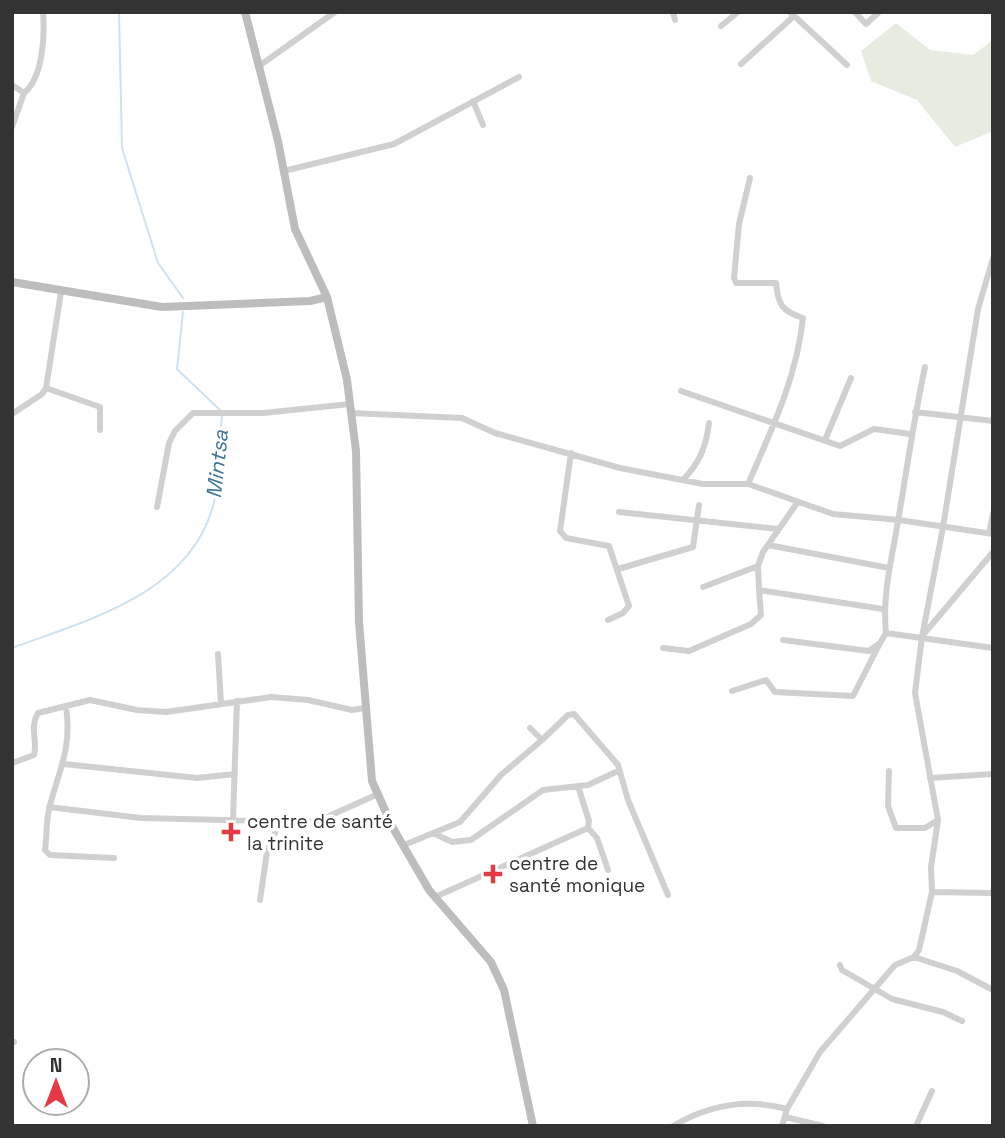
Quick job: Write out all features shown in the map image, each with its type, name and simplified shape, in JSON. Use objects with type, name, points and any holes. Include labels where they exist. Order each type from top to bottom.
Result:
[{"type":"main road","points":[[245,12],[284,171],[295,229],[327,297],[338,335],[351,408],[356,451],[359,622],[372,781],[404,845],[435,897],[491,962],[504,990],[533,1126]]},
{"type":"main road","points":[[12,282],[162,307],[327,297]]},
{"type":"street","points":[[12,127],[24,93],[33,83],[38,66],[43,12]]},
{"type":"street","points":[[259,66],[335,12]]},
{"type":"street","points":[[721,26],[738,12]]},
{"type":"street","points":[[855,12],[866,23],[879,12]]},
{"type":"street","points":[[741,64],[792,14],[847,65]]},
{"type":"street","points":[[284,171],[394,144],[519,77]]},
{"type":"street","points":[[12,85],[24,93]]},
{"type":"street","points":[[473,101],[483,125]]},
{"type":"street","points":[[748,484],[775,422],[799,351],[803,318],[786,312],[778,303],[776,283],[736,283],[734,278],[739,224],[750,178]]},
{"type":"street","points":[[782,1126],[787,1109],[820,1052],[895,965],[914,957],[919,950],[932,892],[931,867],[938,820],[915,693],[922,637],[943,527],[978,309],[993,258]]},
{"type":"street","points":[[12,414],[42,394],[46,388],[61,292]]},
{"type":"street","points":[[732,691],[766,680],[775,692],[853,696],[886,633],[883,609],[889,568],[899,520],[910,434],[925,367]]},
{"type":"street","points":[[825,440],[851,377]]},
{"type":"street","points":[[46,388],[100,407],[100,430]]},
{"type":"street","points":[[681,391],[840,446],[874,429],[910,434]]},
{"type":"street","points":[[157,508],[169,443],[175,431],[193,413],[262,413],[351,408],[462,418],[495,433],[620,468],[703,484],[748,484],[833,514],[991,533],[993,513]]},
{"type":"street","points":[[915,412],[993,421]]},
{"type":"street","points":[[683,480],[698,464],[706,443],[709,423]]},
{"type":"street","points":[[571,453],[560,531],[566,538],[609,546],[629,606],[623,613],[608,620]]},
{"type":"street","points":[[663,648],[689,651],[751,624],[761,615],[758,566],[768,545],[797,503]]},
{"type":"street","points":[[618,569],[694,547],[699,505]]},
{"type":"street","points":[[619,512],[778,529]]},
{"type":"street","points":[[768,545],[889,568]]},
{"type":"street","points":[[922,637],[993,552]]},
{"type":"street","points":[[702,587],[758,566]]},
{"type":"street","points":[[759,590],[883,609]]},
{"type":"street","points":[[886,633],[993,648]]},
{"type":"street","points":[[783,640],[856,651],[869,651],[880,643]]},
{"type":"street","points":[[218,654],[221,703]]},
{"type":"street","points":[[12,763],[34,755],[36,747],[32,727],[38,713],[90,700],[137,710],[166,712],[271,697],[308,700],[352,710],[365,708]]},
{"type":"street","points":[[233,819],[237,701]]},
{"type":"street","points":[[66,706],[69,727],[64,764],[49,807],[47,854],[114,858]]},
{"type":"street","points":[[404,845],[460,822],[500,775],[568,715],[574,714],[618,765],[618,771],[668,895]]},
{"type":"street","points":[[530,728],[542,740]]},
{"type":"street","points":[[64,764],[197,778],[235,774]]},
{"type":"street","points":[[433,833],[452,842],[471,840],[543,790],[589,785],[618,771]]},
{"type":"street","points":[[889,771],[888,806],[896,828],[925,828],[938,820]]},
{"type":"street","points":[[930,778],[993,774]]},
{"type":"street","points":[[578,786],[589,821],[588,828]]},
{"type":"street","points":[[49,807],[141,818],[318,821],[378,794]]},
{"type":"street","points":[[260,900],[267,852],[280,821]]},
{"type":"street","points":[[588,828],[597,838],[608,870]]},
{"type":"street","points":[[435,897],[588,828]]},
{"type":"street","points":[[932,892],[993,893]]},
{"type":"street","points":[[914,957],[957,971],[993,990]]},
{"type":"street","points":[[839,965],[842,970],[892,999],[943,1012],[962,1021]]},
{"type":"street","points":[[916,1126],[932,1091]]},
{"type":"street","points":[[673,1126],[734,1103],[787,1109]]},
{"type":"street","points":[[785,1117],[822,1126]]},
{"type":"shaded area","points":[[896,23],[930,50],[973,55],[993,40],[993,131],[955,147],[917,100],[871,81],[861,51]]},
{"type":"waterway","name":"Mintsa","points":[[119,12],[122,148],[158,263],[183,298]]},
{"type":"waterway","name":"Mintsa","points":[[183,312],[177,369],[221,411]]},
{"type":"waterway","name":"Mintsa","points":[[12,648],[103,614],[132,600],[159,582],[182,561],[201,536],[213,506],[219,473],[222,415]]},
{"type":"place","name":"centre de santé la trinite","points":[[231,832]]},
{"type":"place","name":"centre de santé monique","points":[[493,874]]}]
